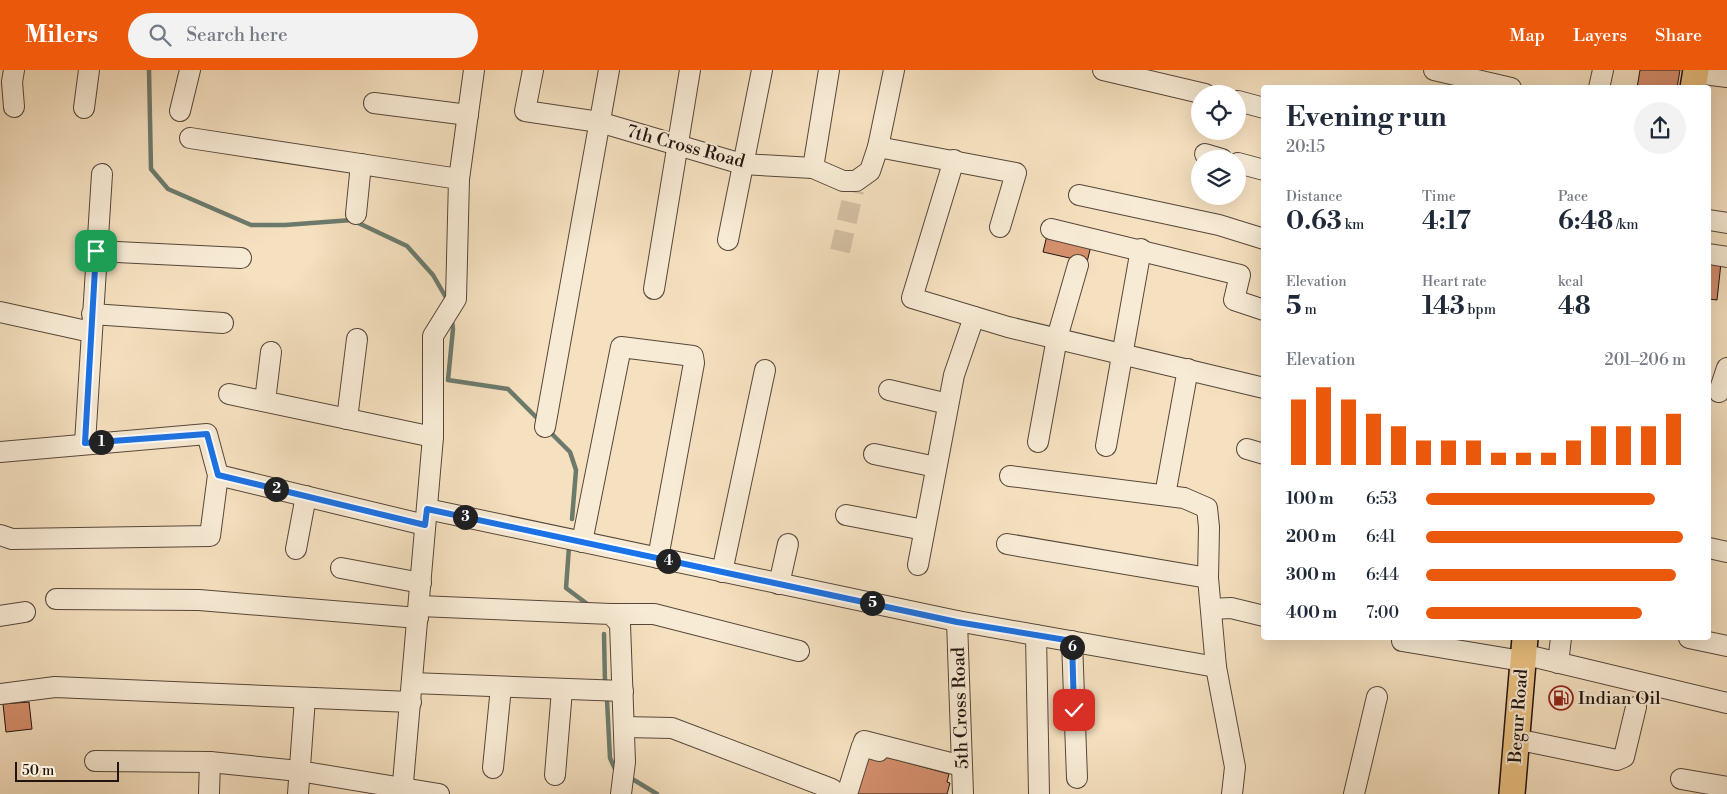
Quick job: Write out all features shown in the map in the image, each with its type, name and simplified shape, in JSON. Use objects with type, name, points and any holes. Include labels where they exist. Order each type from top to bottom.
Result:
[{"type":"main road","name":"Begur Road","points":[[1512,794],[1523,649]]},
{"type":"street","points":[[14,70],[12,82],[14,106]]},
{"type":"street","points":[[84,108],[89,70]]},
{"type":"street","points":[[180,111],[190,70]]},
{"type":"street","points":[[403,791],[433,437],[433,336],[456,299],[459,179],[474,70]]},
{"type":"street","name":"7th Cross Road","points":[[533,70],[525,111],[599,122],[742,164],[813,168],[855,185],[870,171],[878,147],[894,70]]},
{"type":"street","points":[[545,426],[609,70]]},
{"type":"street","points":[[654,289],[690,70]]},
{"type":"street","points":[[728,240],[762,70]]},
{"type":"street","points":[[813,168],[829,70]]},
{"type":"street","points":[[1103,70],[1191,91]]},
{"type":"street","points":[[1434,70],[1498,85]]},
{"type":"street","points":[[1600,85],[1603,70]]},
{"type":"street","points":[[1695,77],[1727,77]]},
{"type":"street","points":[[374,103],[468,115]]},
{"type":"street","points":[[1246,103],[1261,107]]},
{"type":"street","points":[[190,138],[459,179]]},
{"type":"street","points":[[878,147],[1016,173],[1000,227]]},
{"type":"street","points":[[954,160],[912,298],[974,317],[1122,355],[1261,387]]},
{"type":"street","points":[[356,214],[361,164]]},
{"type":"street","points":[[1246,165],[1261,169]]},
{"type":"street","points":[[85,443],[102,174]]},
{"type":"street","points":[[1079,195],[1219,225],[1261,238]]},
{"type":"street","points":[[1711,220],[1727,223]]},
{"type":"street","points":[[1052,229],[1240,274],[1234,300],[1261,309]]},
{"type":"street","points":[[1106,446],[1141,249]]},
{"type":"street","points":[[96,251],[241,258]]},
{"type":"street","points":[[1711,254],[1727,257]]},
{"type":"street","points":[[1038,442],[1057,338],[1078,265]]},
{"type":"street","points":[[0,312],[92,323],[223,323]]},
{"type":"street","points":[[918,565],[954,375],[974,317]]},
{"type":"street","points":[[346,419],[356,339]]},
{"type":"street","points":[[582,542],[621,348],[693,356],[694,363],[658,558]]},
{"type":"street","points":[[265,402],[272,352]]},
{"type":"street","points":[[1718,392],[1727,368]]},
{"type":"street","points":[[1165,495],[1188,369]]},
{"type":"street","points":[[722,572],[765,370]]},
{"type":"street","points":[[889,390],[948,404]]},
{"type":"street","points":[[229,394],[433,437]]},
{"type":"street","points":[[0,452],[85,443],[207,434],[218,475],[210,536],[12,539],[0,535]]},
{"type":"street","points":[[874,454],[936,467]]},
{"type":"street","points":[[218,475],[306,496],[582,542],[957,622],[1216,667]]},
{"type":"street","points":[[1010,476],[1184,498],[1207,508],[1209,527],[1208,578],[1216,667],[1235,767],[1232,794]]},
{"type":"street","points":[[296,549],[306,496]]},
{"type":"street","points":[[846,515],[924,530]]},
{"type":"street","points":[[779,584],[788,544]]},
{"type":"street","points":[[1007,544],[1208,578]]},
{"type":"street","points":[[1711,548],[1727,552]]},
{"type":"street","points":[[341,568],[421,583]]},
{"type":"street","points":[[56,599],[198,600],[418,612],[654,614],[799,650]]},
{"type":"street","points":[[1211,609],[1231,608],[1261,615]]},
{"type":"street","points":[[0,616],[25,612]]},
{"type":"street","points":[[612,614],[620,624],[624,691],[625,762],[621,794]]},
{"type":"street","name":"5th Cross Road","points":[[957,622],[962,794]]},
{"type":"street","points":[[1036,635],[1039,794]]},
{"type":"street","points":[[1698,640],[1727,646]]},
{"type":"street","points":[[1072,641],[1077,778]]},
{"type":"street","points":[[1402,641],[1560,651],[1727,704]]},
{"type":"street","points":[[0,694],[55,687],[305,698],[501,687],[624,691]]},
{"type":"street","points":[[492,768],[501,687]]},
{"type":"street","points":[[555,775],[562,690]]},
{"type":"street","points":[[1354,794],[1377,697]]},
{"type":"street","points":[[298,794],[305,698]]},
{"type":"street","points":[[1516,739],[1617,760],[1624,757],[1636,706]]},
{"type":"street","points":[[624,727],[672,728],[840,792],[862,746],[909,753],[962,766]]},
{"type":"street","points":[[864,741],[885,750]]},
{"type":"street","points":[[95,761],[210,762],[299,771],[403,791],[438,794]]},
{"type":"street","points":[[209,794],[210,762]]},
{"type":"street","points":[[1681,779],[1727,787]]},
{"type":"building","points":[[1640,70],[1680,70],[1678,85],[1638,85]]},
{"type":"building","points":[[1048,231],[1092,242],[1087,262],[1043,252]]},
{"type":"building","points":[[1711,262],[1721,263],[1717,300],[1711,299]]},
{"type":"building","points":[[29,702],[32,729],[6,732],[3,704]]},
{"type":"building","points":[[868,752],[949,774],[947,782],[950,783],[947,794],[854,794]]},
{"type":"waterway","points":[[149,70],[151,169],[168,189],[251,225],[285,225],[352,220],[407,246],[433,275],[448,301]]},
{"type":"waterway","points":[[452,321],[453,329],[448,380],[508,389],[539,420]]},
{"type":"waterway","points":[[548,430],[570,452],[576,470],[572,519]]},
{"type":"waterway","points":[[569,547],[566,588],[590,606]]},
{"type":"waterway","points":[[604,634],[605,683]]},
{"type":"waterway","points":[[607,700],[610,758],[616,771]]},
{"type":"waterway","points":[[634,780],[657,794]]},
{"type":"tunnel","points":[[840,251],[854,190]]},
{"type":"place","name":"Indian Oil","points":[[1561,698]]},
{"type":"route","points":[[96,251],[85,443],[207,434],[218,475],[425,525],[427,509],[957,622],[1072,641],[1074,710]]}]
